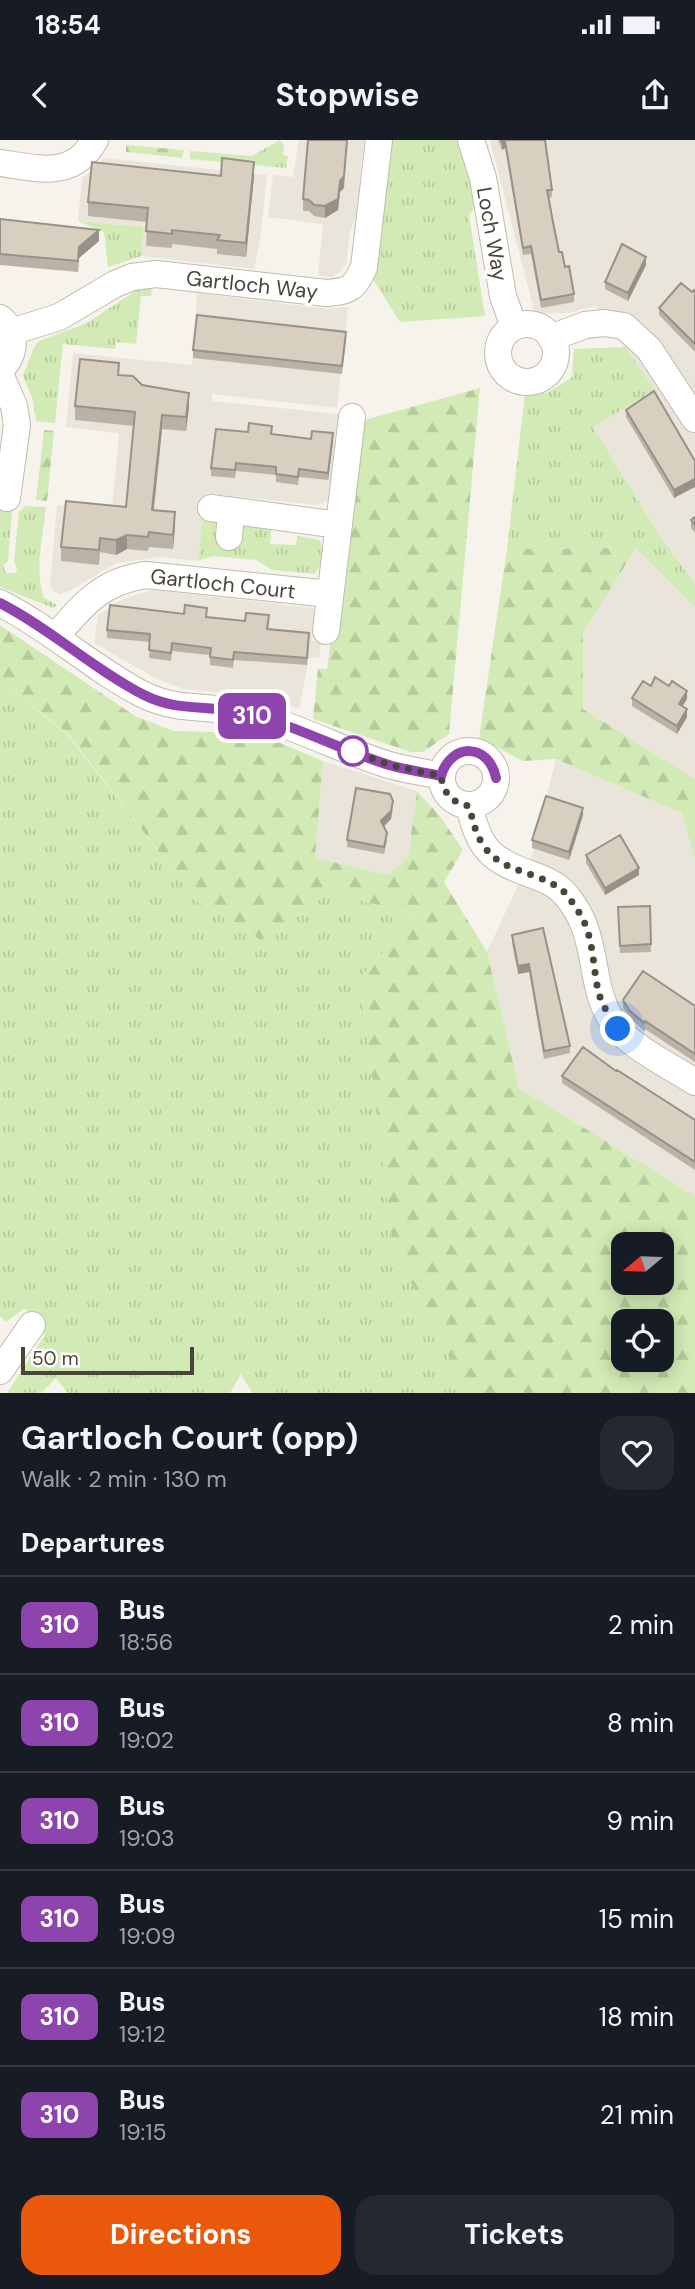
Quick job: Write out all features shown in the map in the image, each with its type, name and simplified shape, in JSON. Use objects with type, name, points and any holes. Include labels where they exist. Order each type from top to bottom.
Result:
[{"type":"street","points":[[0,163],[50,170],[65,167],[79,160],[95,140]]},
{"type":"street","name":"Gartloch Way","points":[[6,325],[59,317],[123,281],[156,274],[326,293],[351,289],[358,282],[364,267],[379,140]]},
{"type":"street","name":"Loch Way","points":[[471,140],[483,178],[503,296],[514,327]]},
{"type":"street","points":[[551,338],[585,325],[604,323],[624,326],[649,349],[695,419]]},
{"type":"street","points":[[530,324],[551,338],[555,356],[548,373],[532,382],[522,382],[506,373],[498,357],[501,340],[514,327],[530,324]]},
{"type":"street","points":[[6,325],[13,343],[12,354],[0,372],[14,406],[17,425],[7,498]]},
{"type":"street","points":[[326,631],[352,417]]},
{"type":"street","points":[[229,537],[221,510],[339,525]]},
{"type":"street","name":"Gartloch Court","points":[[55,637],[93,594],[131,577],[146,575],[330,594]]},
{"type":"street","points":[[0,603],[119,681],[147,696],[178,707],[233,710],[301,731],[389,765],[441,776]]},
{"type":"street","points":[[469,750],[488,758],[494,767],[496,778],[495,788],[489,797],[469,806],[458,804],[448,797],[441,776],[450,758],[469,750]]},
{"type":"street","points":[[469,806],[476,832],[485,849],[508,867],[541,878],[563,891],[578,910],[589,934],[598,992],[618,1029],[634,1043],[695,1082]]},
{"type":"street","points":[[0,1371],[32,1325]]},
{"type":"shaded area","points":[[299,140],[364,140],[356,217],[350,231],[346,264],[332,277],[318,276],[323,224],[268,217],[273,175],[293,177]]},
{"type":"shaded area","points":[[490,140],[695,140],[695,584],[660,536],[593,427],[654,389],[596,306],[568,313],[535,314]]},
{"type":"shaded area","points":[[104,158],[267,175],[254,269],[142,256],[143,227],[78,221],[82,178]]},
{"type":"shaded area","points":[[197,293],[327,309],[348,307],[337,408],[212,394],[212,401],[338,414],[328,501],[318,505],[211,494],[210,498],[205,498],[198,561],[162,557],[116,563],[71,590],[60,594],[53,591],[50,584],[57,505],[112,510],[119,433],[66,427],[73,353],[192,365]]},
{"type":"shaded area","points":[[636,548],[695,608],[695,779],[583,709],[583,633]]},
{"type":"shaded area","points":[[152,590],[314,608],[312,641],[321,642],[319,658],[309,658],[299,709],[265,697],[183,689],[155,678],[94,643],[98,615],[121,600]]},
{"type":"shaded area","points":[[556,759],[683,813],[695,859],[695,1196],[519,1088],[487,952],[532,855]]},
{"type":"shaded area","points":[[323,761],[417,791],[408,857],[389,875],[315,858]]},
{"type":"green space","points":[[280,140],[284,146],[283,155],[288,156],[286,168],[190,159],[190,151],[252,156]]},
{"type":"green space","points":[[386,140],[460,140],[476,206],[469,215],[485,316],[400,322],[371,276]]},
{"type":"green space","points":[[126,145],[184,150],[182,158],[126,152]]},
{"type":"green space","points":[[78,221],[143,227],[142,256],[108,267],[104,232]]},
{"type":"green space","points":[[140,288],[152,289],[151,296],[141,296],[136,344],[116,342],[115,349],[63,344],[55,423],[36,421],[33,400],[23,376],[34,347],[39,341],[87,323]]},
{"type":"green space","points":[[625,347],[655,390],[593,427],[660,536],[695,584],[695,608],[636,548],[507,549],[525,394],[547,393],[572,377],[574,349]]},
{"type":"green space","points":[[480,388],[449,734],[423,752],[411,752],[313,719],[318,669],[327,669],[361,421]]},
{"type":"green space","points":[[44,430],[54,431],[47,501],[36,500]]},
{"type":"green space","points":[[205,498],[243,524],[272,526],[270,544],[296,545],[297,536],[320,540],[322,557],[315,574],[272,570],[256,560],[212,556],[198,561]]},
{"type":"green space","points":[[0,503],[16,505],[12,511],[8,561],[3,566],[6,573],[16,573],[14,561],[19,512],[25,506],[46,507],[40,576],[44,598],[57,605],[53,608],[0,587]]},
{"type":"green space","points":[[636,548],[583,633],[583,709],[695,779],[695,859],[682,813],[556,759],[523,761],[479,738],[507,549]]},
{"type":"green space","points":[[0,625],[135,716],[173,731],[256,733],[323,761],[315,858],[389,875],[408,857],[417,791],[440,816],[463,850],[444,882],[487,952],[519,1088],[695,1196],[695,1393],[467,1393],[393,1247],[360,979],[416,914],[329,893],[261,940],[197,901],[67,733],[0,681]]},
{"type":"green space","points":[[0,681],[66,733],[197,901],[261,940],[329,893],[416,914],[360,979],[393,1247],[467,1393],[252,1393],[241,1374],[230,1393],[68,1393],[56,1378],[41,1393],[7,1393],[45,1335],[25,1308],[6,1322],[0,1316]]},
{"type":"building","points":[[308,140],[347,140],[344,176],[340,181],[338,199],[325,206],[314,205],[303,199]]},
{"type":"building","points":[[501,140],[545,140],[552,190],[547,190],[553,222],[559,252],[562,252],[565,267],[569,266],[574,294],[541,300],[531,246],[523,248],[505,141]]},
{"type":"building","points":[[222,158],[254,162],[246,243],[217,240],[220,235],[172,230],[172,234],[146,231],[148,208],[88,202],[92,162],[221,176]]},
{"type":"building","points":[[0,219],[99,230],[79,247],[78,261],[0,254]]},
{"type":"building","points":[[622,244],[646,257],[628,293],[605,282]]},
{"type":"building","points":[[681,283],[692,292],[695,291],[695,344],[659,308]]},
{"type":"building","points":[[197,315],[346,332],[342,366],[193,350]]},
{"type":"building","points":[[80,359],[119,363],[118,375],[133,376],[142,385],[189,393],[186,417],[162,415],[152,510],[175,512],[173,535],[149,532],[148,537],[127,535],[116,540],[100,538],[99,550],[61,547],[66,501],[126,507],[135,412],[75,406]]},
{"type":"building","points":[[654,391],[695,461],[695,479],[674,490],[626,410]]},
{"type":"building","points":[[249,423],[272,426],[271,434],[311,439],[312,431],[333,433],[328,473],[299,469],[298,477],[276,474],[276,467],[236,463],[235,470],[211,468],[216,429],[248,432]]},
{"type":"building","points":[[110,605],[184,614],[185,605],[207,608],[206,617],[245,621],[246,613],[269,615],[267,629],[309,633],[307,658],[234,652],[233,660],[210,657],[211,648],[172,643],[171,653],[149,650],[150,634],[107,630]]},
{"type":"building","points":[[655,677],[669,686],[672,681],[687,691],[679,704],[687,709],[677,726],[632,698],[643,681],[651,686]]},
{"type":"building","points":[[356,788],[390,794],[393,801],[391,811],[381,821],[387,833],[384,847],[347,840]]},
{"type":"building","points":[[546,796],[583,808],[569,852],[532,840]]},
{"type":"building","points":[[620,835],[639,868],[605,888],[586,855]]},
{"type":"building","points":[[650,906],[651,944],[620,946],[618,907]]},
{"type":"building","points":[[543,928],[570,1046],[544,1051],[529,964],[518,966],[512,935]]},
{"type":"building","points":[[643,971],[695,1006],[695,1054],[645,1021],[644,1023],[629,1010],[623,1000]]},
{"type":"building","points":[[583,1047],[695,1120],[695,1162],[562,1076]]},
{"type":"bus line","name":"310","points":[[0,603],[119,681],[147,696],[178,707],[233,710],[301,731],[389,765],[441,776],[444,766],[459,752],[479,752],[488,758],[494,767],[496,778]]},
{"type":"route","points":[[353,751],[345,748],[389,765],[441,776],[448,797],[458,804],[469,806],[476,832],[485,849],[508,867],[541,878],[563,891],[578,910],[589,934],[598,992],[618,1029]]}]
